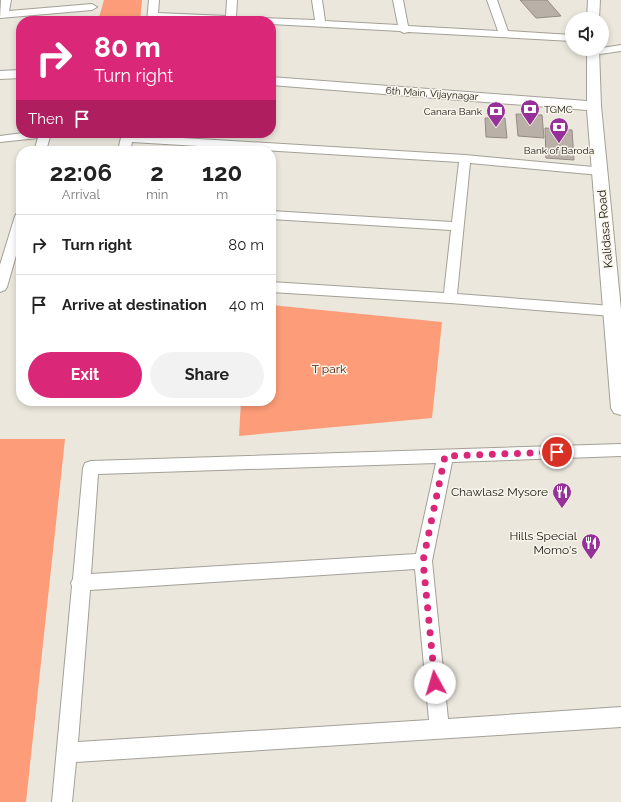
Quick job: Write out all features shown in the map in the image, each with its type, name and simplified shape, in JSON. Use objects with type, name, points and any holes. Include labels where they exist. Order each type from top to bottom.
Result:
[{"type":"street","points":[[6,0],[1,15],[92,7]]},
{"type":"street","points":[[152,16],[154,0]]},
{"type":"street","points":[[231,16],[232,0]]},
{"type":"street","points":[[317,0],[320,24]]},
{"type":"street","points":[[398,0],[404,30]]},
{"type":"street","points":[[492,0],[504,35]]},
{"type":"street","points":[[593,12],[594,0]]},
{"type":"street","points":[[276,21],[404,30],[565,38]]},
{"type":"street","points":[[609,49],[621,48]]},
{"type":"street","name":"Kalidasa Road","points":[[593,56],[594,106],[612,311],[618,351],[621,408]]},
{"type":"street","points":[[0,75],[16,74]]},
{"type":"street","name":"6th Main, Vijaynagar","points":[[276,81],[594,106]]},
{"type":"street","points":[[0,139],[16,137]]},
{"type":"street","points":[[170,138],[465,159],[600,171]]},
{"type":"street","points":[[450,298],[465,159]]},
{"type":"street","points":[[276,215],[458,226]]},
{"type":"street","points":[[0,288],[16,233]]},
{"type":"street","points":[[276,287],[450,298],[612,311]]},
{"type":"street","points":[[62,802],[91,468],[621,450]]},
{"type":"street","points":[[439,728],[423,561],[445,456]]},
{"type":"street","points":[[80,583],[423,561]]},
{"type":"street","points":[[67,753],[621,717]]},
{"type":"green space","points":[[104,0],[142,0],[140,16],[99,16]]},
{"type":"green space","name":"T park","points":[[276,305],[442,322],[432,418],[239,436],[241,406],[276,406]]},
{"type":"green space","points":[[0,439],[65,439],[26,802],[0,802]]},
{"type":"building","points":[[520,0],[547,0],[561,16],[536,18]]},
{"type":"building","name":"TGMC","points":[[516,114],[542,115],[544,138],[518,136]]},
{"type":"building","points":[[485,118],[505,118],[507,138],[486,137]]},
{"type":"building","points":[[545,128],[572,130],[574,160],[546,158]]},
{"type":"place","name":"TGMC","points":[[530,126]]},
{"type":"place","name":"Canara Bank","points":[[496,128]]},
{"type":"place","name":"Bank of Baroda","points":[[559,144]]},
{"type":"place","name":"Chawlas2 Mysore","points":[[562,509]]},
{"type":"place","name":"Hills Special Momo's","points":[[591,560]]},
{"type":"route","points":[[435,683],[423,561],[445,456],[557,452]]}]
